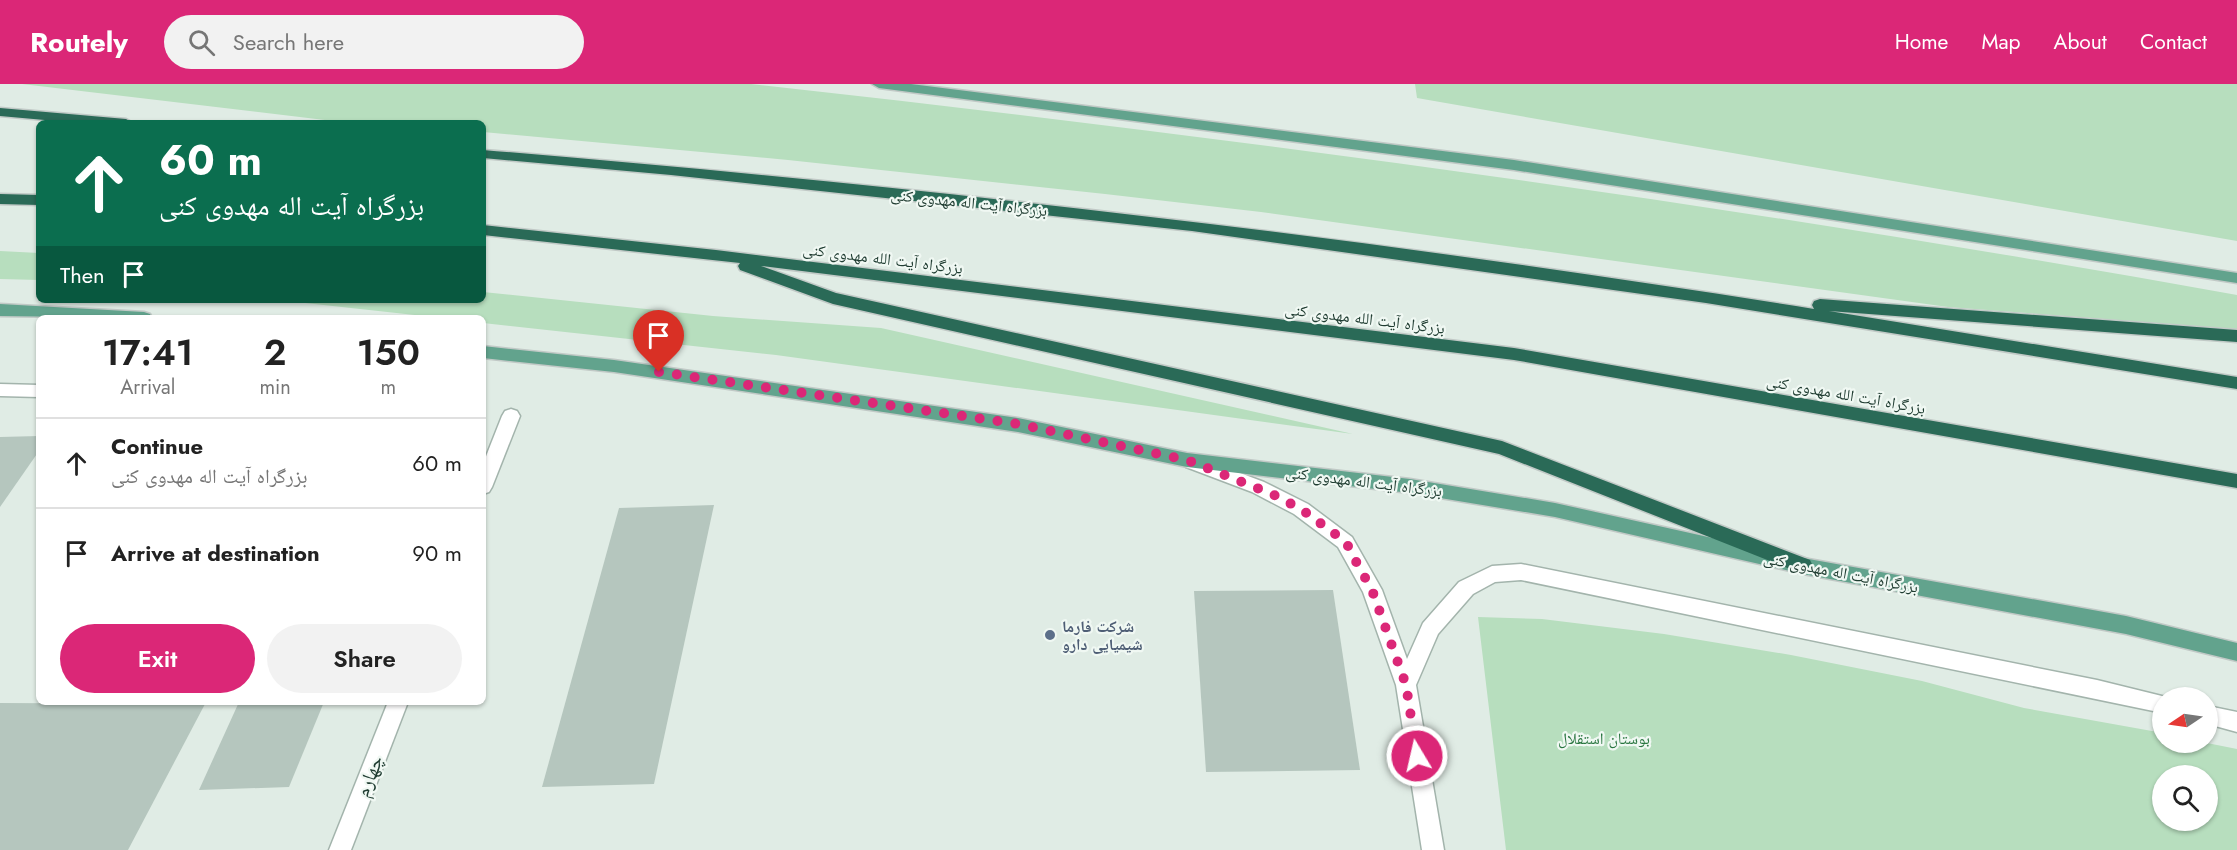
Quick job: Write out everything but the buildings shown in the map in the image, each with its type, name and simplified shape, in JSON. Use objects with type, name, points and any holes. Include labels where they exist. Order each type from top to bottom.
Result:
[{"type":"highway","points":[[0,112],[92,120]]},
{"type":"highway","name":"بزرگراه آیت اله مهدوی کنی","points":[[486,154],[671,170],[1192,226],[1706,297],[2237,383]]},
{"type":"highway","points":[[0,199],[36,200]]},
{"type":"highway","name":"بزرگراه آیت الله مهدوی کنی","points":[[486,230],[716,255],[1514,354],[2237,481]]},
{"type":"highway","points":[[716,255],[833,298],[1502,448],[1803,566]]},
{"type":"highway","points":[[1706,297],[2237,336]]},
{"type":"main road","points":[[879,84],[1514,165],[2237,279]]},
{"type":"main road","points":[[0,310],[113,315]]},
{"type":"main road","name":"بزرگراه آیت اله مهدوی کنی","points":[[486,352],[614,366],[1018,424],[1187,460],[1410,486],[1555,510],[1803,566],[2126,625],[2237,652]]},
{"type":"street","points":[[0,390],[36,391]]},
{"type":"street","points":[[486,480],[511,416]]},
{"type":"street","points":[[1187,460],[1258,487],[1301,509],[1346,542],[1372,590],[1406,685],[1433,850]]},
{"type":"street","points":[[1406,685],[1430,629],[1466,588],[1492,574],[1521,572],[2086,686],[2152,701]]},
{"type":"street","name":"چهارم","points":[[340,850],[397,705]]},
{"type":"street","points":[[2218,717],[2237,722]]},
{"type":"green space","points":[[22,84],[751,84],[1327,154],[1692,205],[2056,263],[2237,295],[2237,329],[1948,307],[1261,212],[788,160],[486,132],[486,120],[325,120]]},
{"type":"green space","points":[[1415,84],[2237,84],[2237,241],[1417,98]]},
{"type":"green space","points":[[0,251],[36,253],[36,280],[0,279]]},
{"type":"green space","points":[[486,292],[713,316],[881,328],[1353,434],[776,355],[486,323],[486,315],[415,315],[305,303],[486,303]]},
{"type":"green space","name":"بوستان استقلال","points":[[1478,617],[1542,619],[1664,634],[1791,655],[1922,681],[2024,708],[2152,731],[2152,753],[2218,753],[2218,745],[2237,749],[2237,850],[1506,850]]},
{"type":"place","name":"شرکت فارما شیمیایی دارو","points":[[1050,635]]},
{"type":"route","points":[[659,372],[1018,424],[1187,460],[1272,494],[1301,509],[1346,542],[1372,590],[1406,685],[1417,756]]}]
